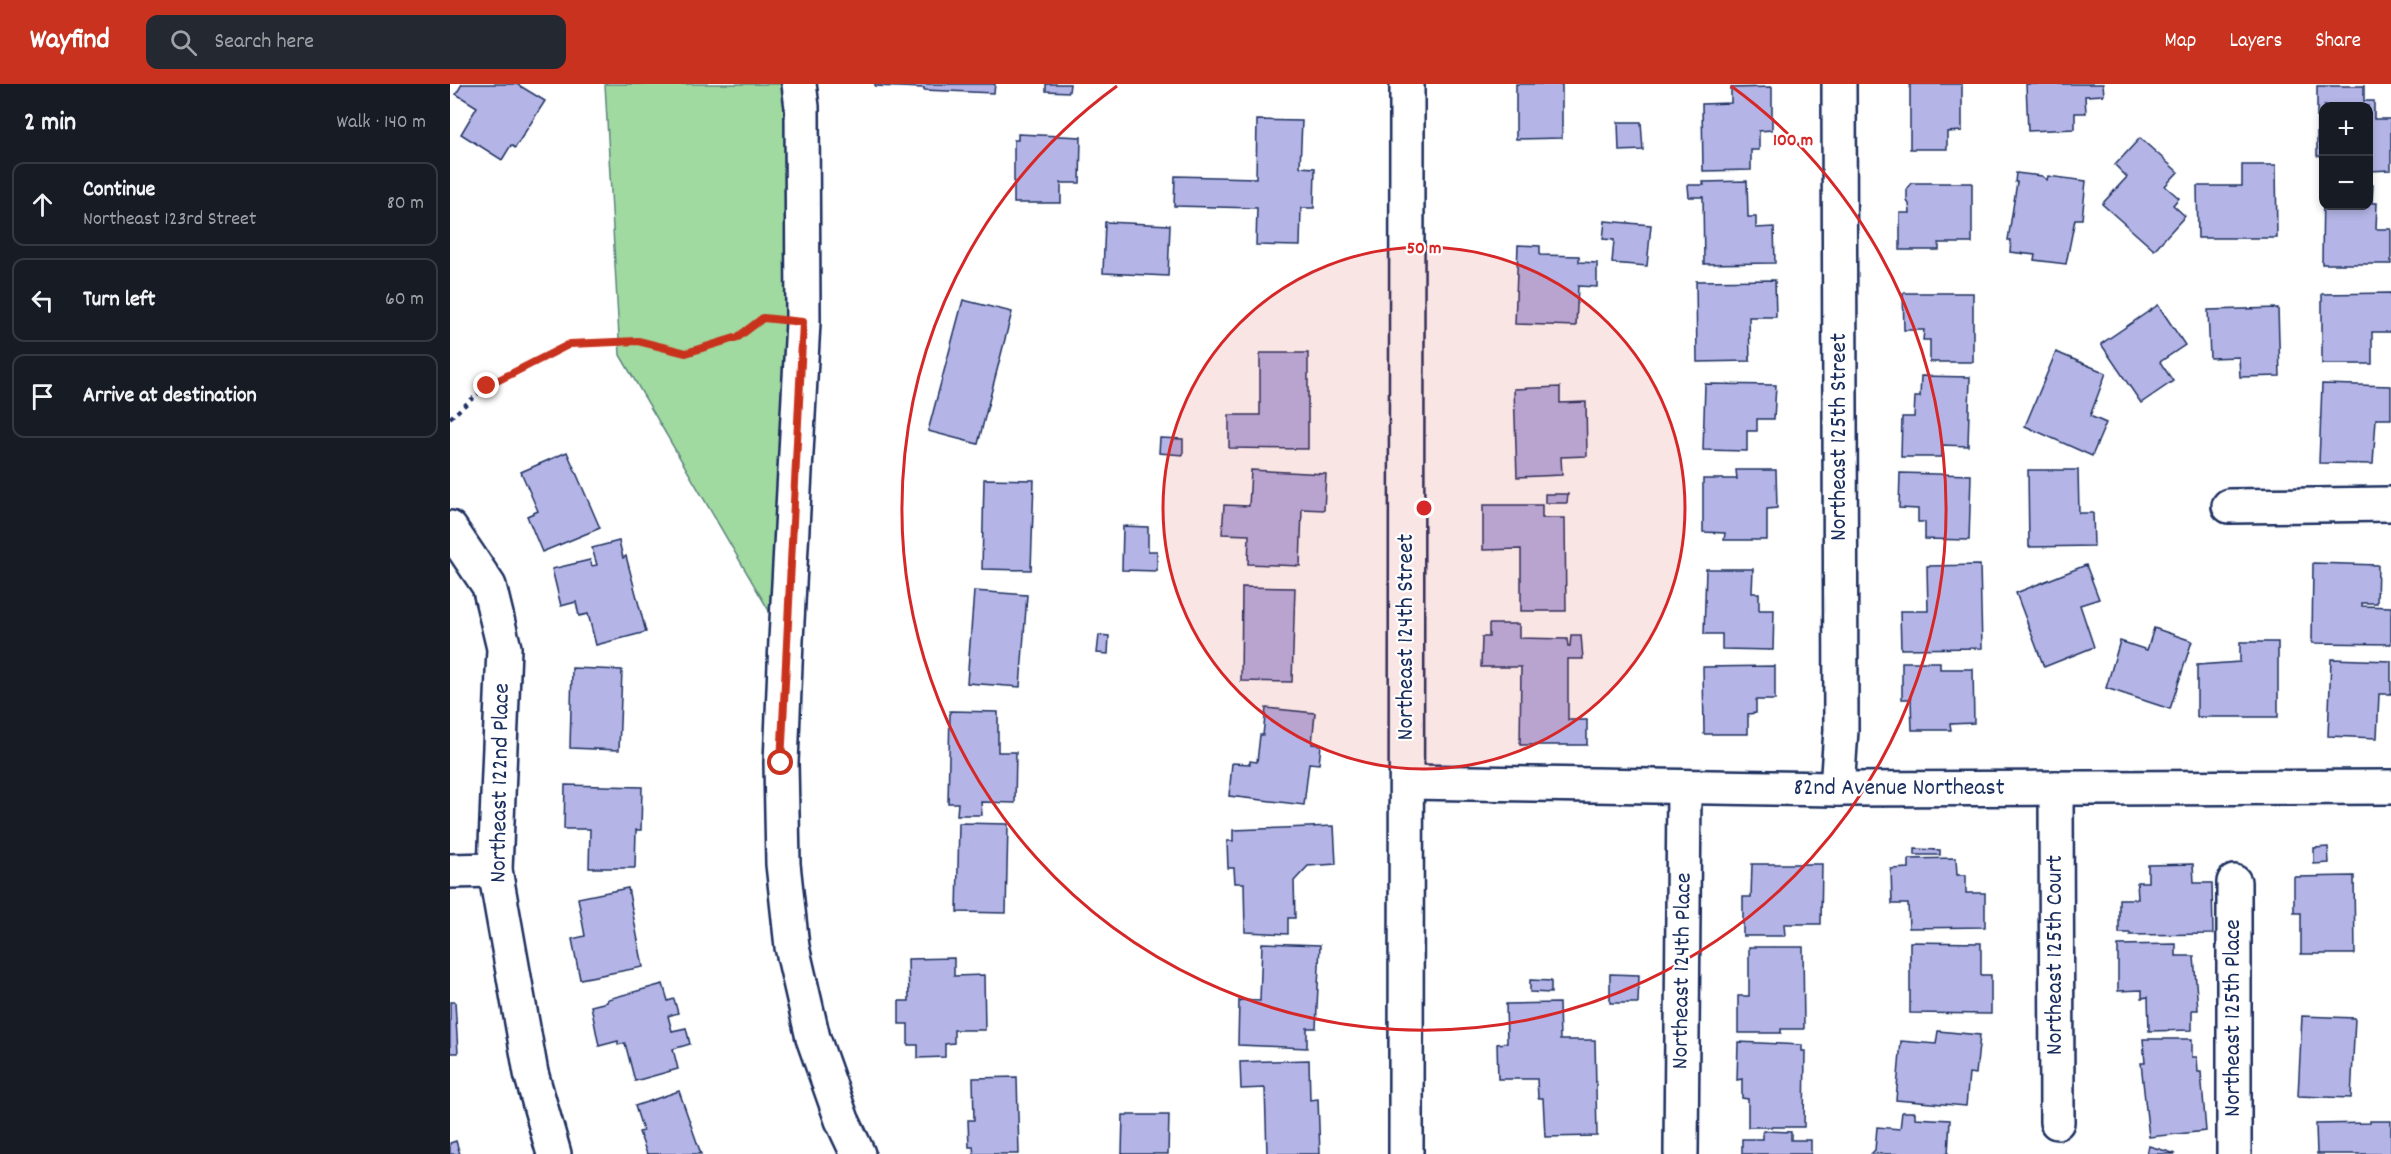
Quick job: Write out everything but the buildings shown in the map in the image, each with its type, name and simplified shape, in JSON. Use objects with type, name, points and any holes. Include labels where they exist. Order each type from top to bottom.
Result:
[{"type":"street","points":[[798,84],[802,107],[803,322],[785,651],[781,763],[783,864],[792,947],[813,1038],[842,1120],[858,1154]]},
{"type":"street","name":"Northeast 124th Street","points":[[1406,1154],[1407,84]]},
{"type":"street","name":"Northeast 125th Street","points":[[1837,789],[1841,730],[1839,84]]},
{"type":"street","points":[[2229,506],[2391,504]]},
{"type":"street","name":"Northeast 122nd Place","points":[[450,528],[489,586],[504,648],[495,870],[531,1073],[554,1154]]},
{"type":"street","name":"82nd Avenue Northeast","points":[[1407,782],[1837,789],[2391,787]]},
{"type":"street","name":"Northeast 124th Place","points":[[1681,1154],[1684,788]]},
{"type":"street","name":"Northeast 125th Court","points":[[2056,788],[2057,1122]]},
{"type":"street","points":[[450,871],[495,870]]},
{"type":"street","name":"Northeast 125th Place","points":[[2234,882],[2234,1154]]},
{"type":"path","points":[[450,418],[487,386],[570,344],[638,341],[686,353],[738,337],[763,318],[803,322]]},
{"type":"green space","points":[[605,84],[799,84],[786,640],[620,355]]},
{"type":"route","points":[[487,386],[570,344],[638,341],[686,353],[738,337],[763,318],[803,322],[781,763]]}]
